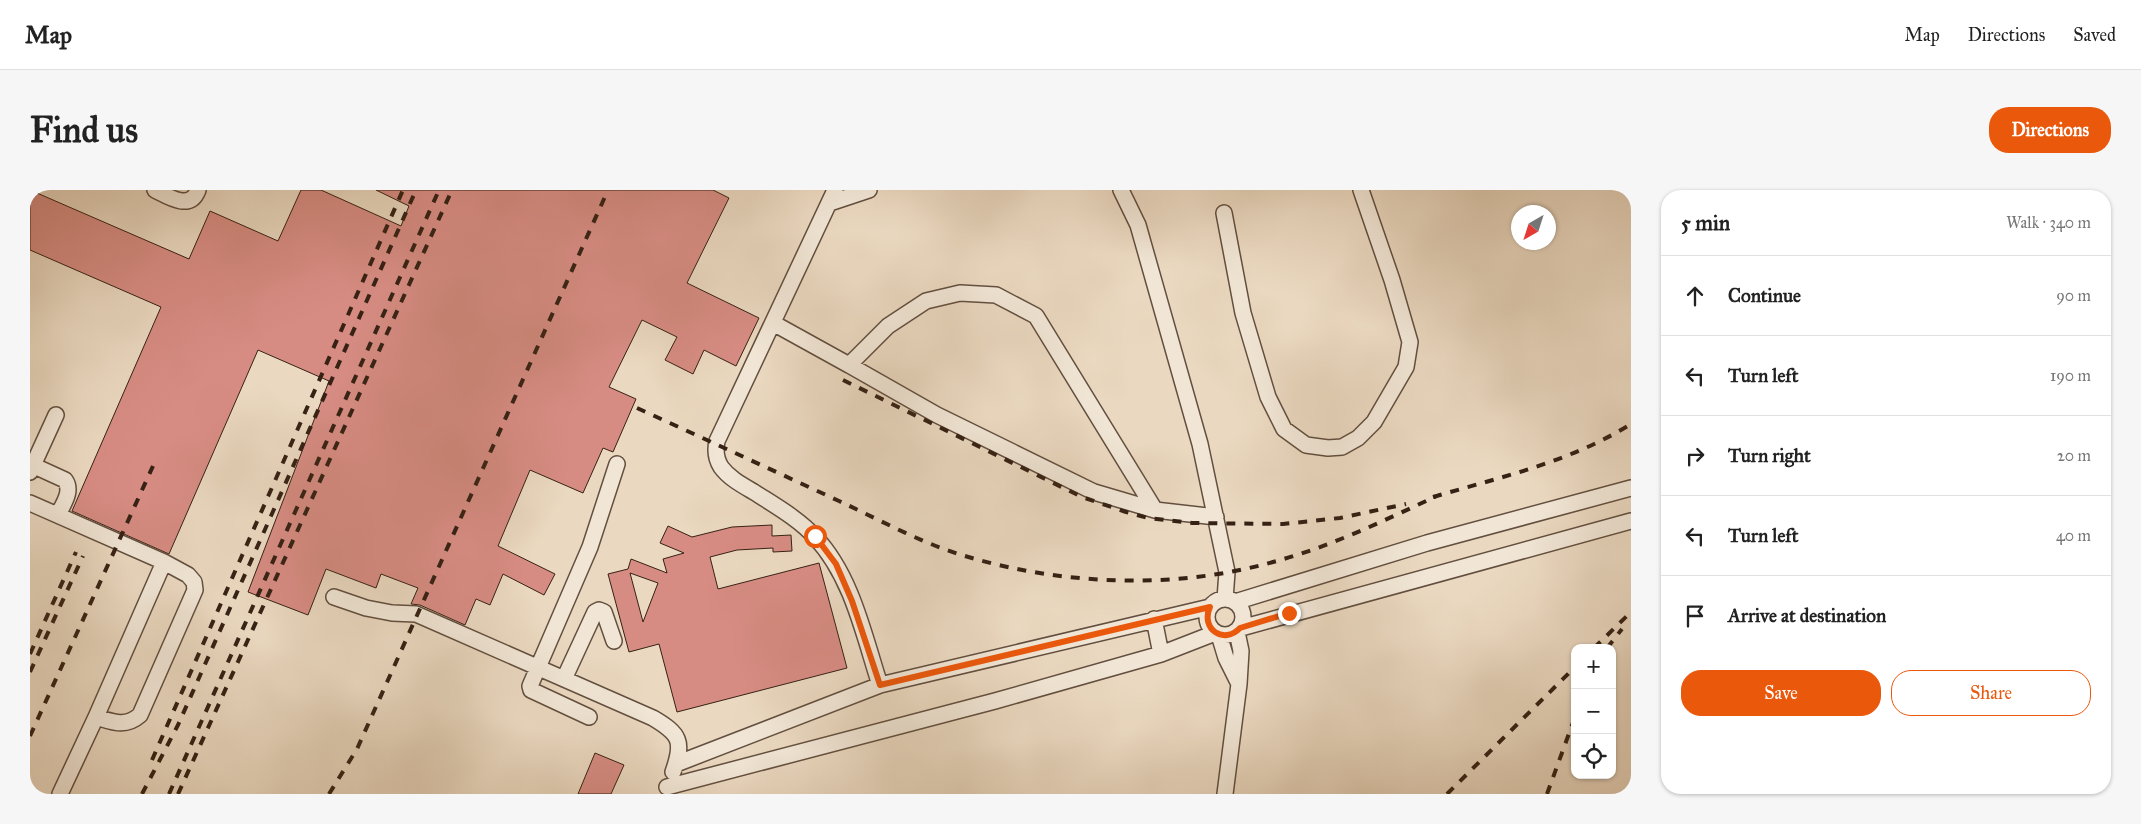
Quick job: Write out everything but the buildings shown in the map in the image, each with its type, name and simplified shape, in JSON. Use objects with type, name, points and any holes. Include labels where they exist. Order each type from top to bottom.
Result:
[{"type":"lane","points":[[155,190],[176,201],[186,201],[196,194],[198,190]]},
{"type":"lane","points":[[869,190],[832,196],[717,441],[716,457],[722,468],[734,480],[783,511],[815,536],[836,564],[852,601],[880,685]]},
{"type":"lane","points":[[1121,190],[1138,225],[1200,444],[1227,572],[1230,601]]},
{"type":"lane","points":[[1224,213],[1243,312],[1268,397],[1284,429],[1306,445],[1328,448],[1342,446],[1358,438],[1374,422],[1406,367],[1410,342],[1392,280],[1361,190]]},
{"type":"lane","points":[[849,365],[888,326],[926,301],[960,293],[996,294],[1036,316],[1155,510]]},
{"type":"lane","points":[[773,323],[937,415],[1094,492],[1155,510],[1216,517]]},
{"type":"lane","points":[[56,415],[31,468],[64,480],[68,485],[69,491],[58,516]]},
{"type":"lane","points":[[588,717],[531,690],[530,686],[590,547],[617,464]]},
{"type":"lane","points":[[676,764],[880,685],[1210,607],[1214,603],[1230,601],[1427,543],[1631,488]]},
{"type":"lane","points":[[30,503],[164,562],[188,576],[194,582],[195,590],[140,714],[132,722],[121,724],[96,717]]},
{"type":"lane","points":[[1210,607],[1207,618],[1211,629],[1217,634],[1226,636],[1239,630],[1631,520]]},
{"type":"lane","points":[[60,794],[164,562]]},
{"type":"lane","points":[[334,597],[366,608],[416,614],[653,718],[671,728],[678,738],[678,743],[676,764],[666,791]]},
{"type":"lane","points":[[1225,794],[1239,684],[1241,651],[1239,630],[1244,617],[1240,606],[1230,601]]},
{"type":"lane","points":[[564,679],[595,612],[599,610],[604,612],[614,642]]},
{"type":"lane","points":[[1154,619],[1161,654]]},
{"type":"lane","points":[[666,791],[1161,654],[1217,634]]},
{"type":"lane","points":[[1217,634],[1239,684]]},
{"type":"railway","points":[[152,760],[403,190]]},
{"type":"railway","points":[[142,794],[178,725],[416,190]]},
{"type":"railway","points":[[169,794],[439,190]]},
{"type":"railway","points":[[178,794],[452,190]]},
{"type":"railway","points":[[329,794],[357,749],[608,190]]},
{"type":"railway","points":[[843,380],[1082,497],[1148,518],[1192,523],[1283,524],[1340,518],[1406,504]]},
{"type":"railway","points":[[637,408],[933,545],[1002,566],[1079,578],[1158,580],[1197,577],[1235,571],[1315,549],[1439,495]]},
{"type":"railway","points":[[1433,497],[1559,459],[1584,449],[1631,424]]},
{"type":"railway","points":[[30,736],[153,466]]},
{"type":"railway","points":[[30,654],[76,552]]},
{"type":"railway","points":[[30,672],[83,556]]},
{"type":"railway","points":[[1598,644],[1631,612]]},
{"type":"railway","points":[[1610,644],[1622,629]]},
{"type":"railway","points":[[1447,794],[1571,671]]},
{"type":"railway","points":[[1547,794],[1571,728]]},
{"type":"route","points":[[815,536],[836,564],[852,601],[880,685],[1210,607],[1207,612],[1208,624],[1215,633],[1226,636],[1237,632],[1240,628],[1289,613]]}]
